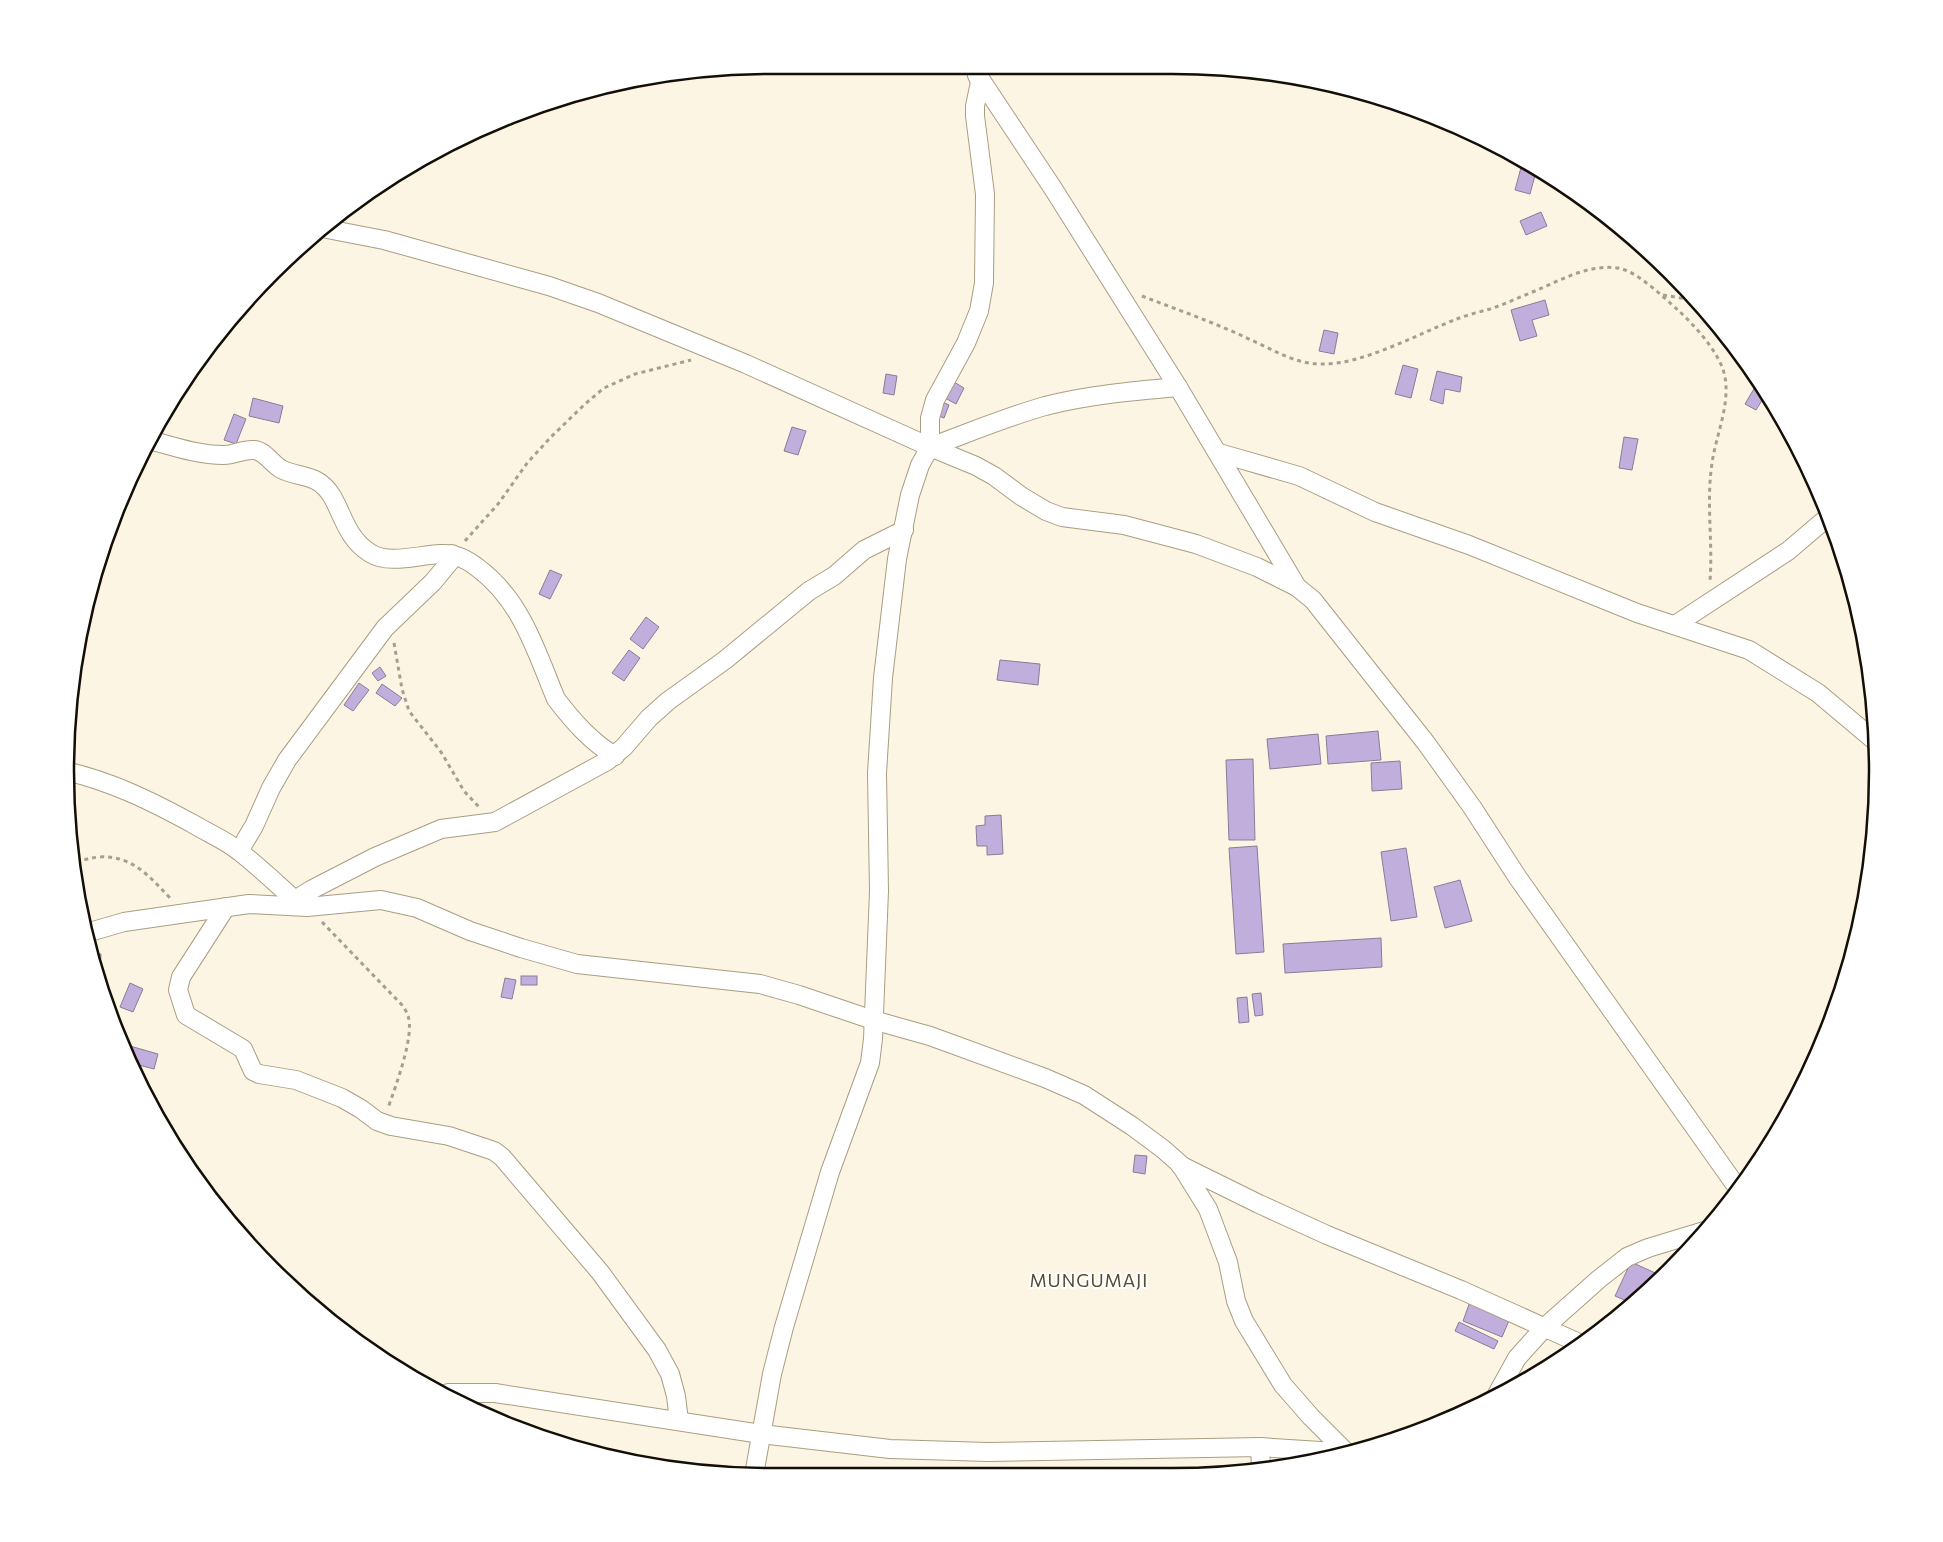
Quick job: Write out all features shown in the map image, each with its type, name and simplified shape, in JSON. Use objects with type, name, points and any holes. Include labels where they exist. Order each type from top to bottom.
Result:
[{"type":"street","points":[[755,1468],[772,1374],[784,1327],[830,1172],[870,1064],[873,1039],[879,901],[877,773],[881,702],[897,559],[910,495],[920,465],[930,447],[930,418],[935,400],[966,343],[979,311],[984,283],[985,194],[975,106],[980,82],[979,74]]},
{"type":"street","points":[[981,74],[1219,453],[1297,587]]},
{"type":"street","points":[[332,230],[384,240],[549,286],[598,303],[721,353],[986,471],[1046,511],[1062,516],[1124,525],[1196,544],[1257,567],[1297,587],[1313,600],[1426,743],[1472,807],[1518,878],[1734,1183]]},
{"type":"street","points":[[930,447],[1045,406],[1130,391],[1178,387]]},
{"type":"street","points":[[157,442],[200,454],[233,455],[246,450],[262,452],[282,469],[317,481],[328,492],[350,535],[371,554],[384,559],[452,554],[469,561],[500,587],[527,627],[556,699],[581,729],[603,749],[615,756]]},
{"type":"street","points":[[1219,453],[1299,476],[1375,512],[1469,545],[1637,613],[1749,650],[1818,694],[1868,735]]},
{"type":"street","points":[[1675,625],[1788,551],[1823,522]]},
{"type":"street","points":[[297,904],[338,875],[420,837],[441,829],[495,822],[615,756],[668,701],[724,660],[809,591],[834,576],[864,550],[904,530]]},
{"type":"street","points":[[239,851],[254,826],[271,788],[287,760],[390,623],[443,571],[452,559],[452,554]]},
{"type":"street","points":[[74,773],[89,776],[145,799],[239,851],[297,904]]},
{"type":"street","points":[[93,931],[124,922],[249,904],[297,904],[375,900],[399,903],[417,908],[470,930],[577,964],[760,984],[799,994],[873,1020],[930,1036],[1045,1078],[1084,1095],[1147,1135],[1180,1164],[1259,1204],[1327,1235],[1545,1327],[1573,1341]]},
{"type":"street","points":[[226,907],[182,977],[178,990],[186,1015],[243,1049],[253,1071],[259,1074],[296,1080],[342,1098],[384,1123],[449,1136],[494,1151],[502,1157],[600,1272],[657,1350],[670,1374],[676,1396],[679,1421]]},
{"type":"street","points":[[1180,1164],[1208,1209],[1228,1262],[1236,1301],[1244,1321],[1283,1385],[1311,1417],[1342,1446]]},
{"type":"street","points":[[1502,1385],[1517,1358],[1545,1327],[1576,1298],[1626,1257],[1693,1234]]},
{"type":"street","points":[[457,1393],[495,1393],[761,1434],[890,1449],[988,1452],[1260,1447],[1323,1451]]},
{"type":"street","points":[[1260,1447],[1261,1462]]},
{"type":"path","points":[[1138,294],[1251,340],[1288,358],[1320,364],[1346,361],[1377,351],[1458,318],[1491,308],[1581,270],[1619,268],[1633,274],[1662,295],[1687,319],[1706,342],[1718,360],[1725,376],[1726,391],[1710,482],[1712,552],[1709,604]]},
{"type":"path","points":[[1662,295],[1684,299]]},
{"type":"path","points":[[452,554],[498,504],[528,462],[550,437],[604,388],[635,374],[692,360]]},
{"type":"path","points":[[390,623],[399,664],[402,689],[409,711],[442,752],[464,791],[495,822]]},
{"type":"path","points":[[80,861],[85,858],[108,857],[128,861],[156,883],[184,913]]},
{"type":"path","points":[[297,904],[402,1005],[408,1016],[410,1026],[407,1044],[384,1123]]},
{"type":"building","points":[[1521,167],[1535,176],[1530,194],[1515,190]]},
{"type":"building","points":[[1541,212],[1547,226],[1526,235],[1520,221]]},
{"type":"building","points":[[1545,300],[1549,315],[1532,320],[1537,336],[1520,341],[1511,310]]},
{"type":"building","points":[[1324,330],[1338,333],[1334,354],[1319,351]]},
{"type":"building","points":[[1403,365],[1418,369],[1411,398],[1395,394]]},
{"type":"building","points":[[1437,371],[1462,377],[1460,392],[1445,389],[1443,404],[1430,400]]},
{"type":"building","points":[[886,374],[897,376],[894,395],[883,393]]},
{"type":"building","points":[[954,382],[964,388],[956,404],[945,398]]},
{"type":"building","points":[[1754,388],[1762,400],[1756,410],[1745,404]]},
{"type":"building","points":[[253,398],[283,406],[279,423],[249,416]]},
{"type":"building","points":[[938,400],[949,405],[944,418],[933,414]]},
{"type":"building","points":[[234,414],[246,419],[236,444],[224,440]]},
{"type":"building","points":[[792,427],[806,431],[798,455],[784,451]]},
{"type":"building","points":[[1624,437],[1638,439],[1632,470],[1619,468]]},
{"type":"building","points":[[550,570],[562,575],[550,599],[539,594]]},
{"type":"building","points":[[646,617],[659,627],[643,649],[630,639]]},
{"type":"building","points":[[629,650],[640,658],[624,681],[612,673]]},
{"type":"building","points":[[1000,660],[1040,664],[1038,685],[997,680]]},
{"type":"building","points":[[380,667],[386,676],[378,681],[372,673]]},
{"type":"building","points":[[359,683],[369,690],[353,711],[344,705]]},
{"type":"building","points":[[382,684],[402,698],[395,706],[376,693]]},
{"type":"building","points":[[1378,731],[1381,760],[1328,764],[1326,736]]},
{"type":"building","points":[[1318,734],[1321,764],[1270,769],[1267,739]]},
{"type":"building","points":[[1253,759],[1255,840],[1229,840],[1226,760]]},
{"type":"building","points":[[1400,761],[1402,789],[1372,791],[1371,763]]},
{"type":"building","points":[[1001,815],[1003,854],[987,855],[987,846],[977,846],[976,826],[985,825],[985,816]]},
{"type":"building","points":[[1257,846],[1264,952],[1236,954],[1229,848]]},
{"type":"building","points":[[1406,848],[1417,917],[1391,921],[1381,852]]},
{"type":"building","points":[[1460,880],[1472,921],[1445,928],[1434,887]]},
{"type":"building","points":[[1381,938],[1382,967],[1285,973],[1283,944]]},
{"type":"building","points":[[521,976],[537,976],[537,985],[521,985]]},
{"type":"building","points":[[505,978],[516,980],[512,999],[501,997]]},
{"type":"building","points":[[130,983],[143,989],[133,1012],[120,1007]]},
{"type":"building","points":[[1261,993],[1263,1015],[1255,1016],[1252,994]]},
{"type":"building","points":[[1247,997],[1249,1022],[1239,1023],[1237,998]]},
{"type":"building","points":[[131,1046],[158,1054],[154,1069],[140,1065]]},
{"type":"building","points":[[1135,1155],[1147,1156],[1145,1174],[1133,1172]]},
{"type":"building","points":[[1631,1262],[1655,1273],[1625,1300],[1615,1296]]},
{"type":"building","points":[[1471,1299],[1511,1316],[1502,1337],[1463,1321]]},
{"type":"building","points":[[1459,1322],[1498,1341],[1494,1349],[1455,1331]]},
{"type":"district","name":"MUNGUMAJI","points":[[1089,1281]]}]
